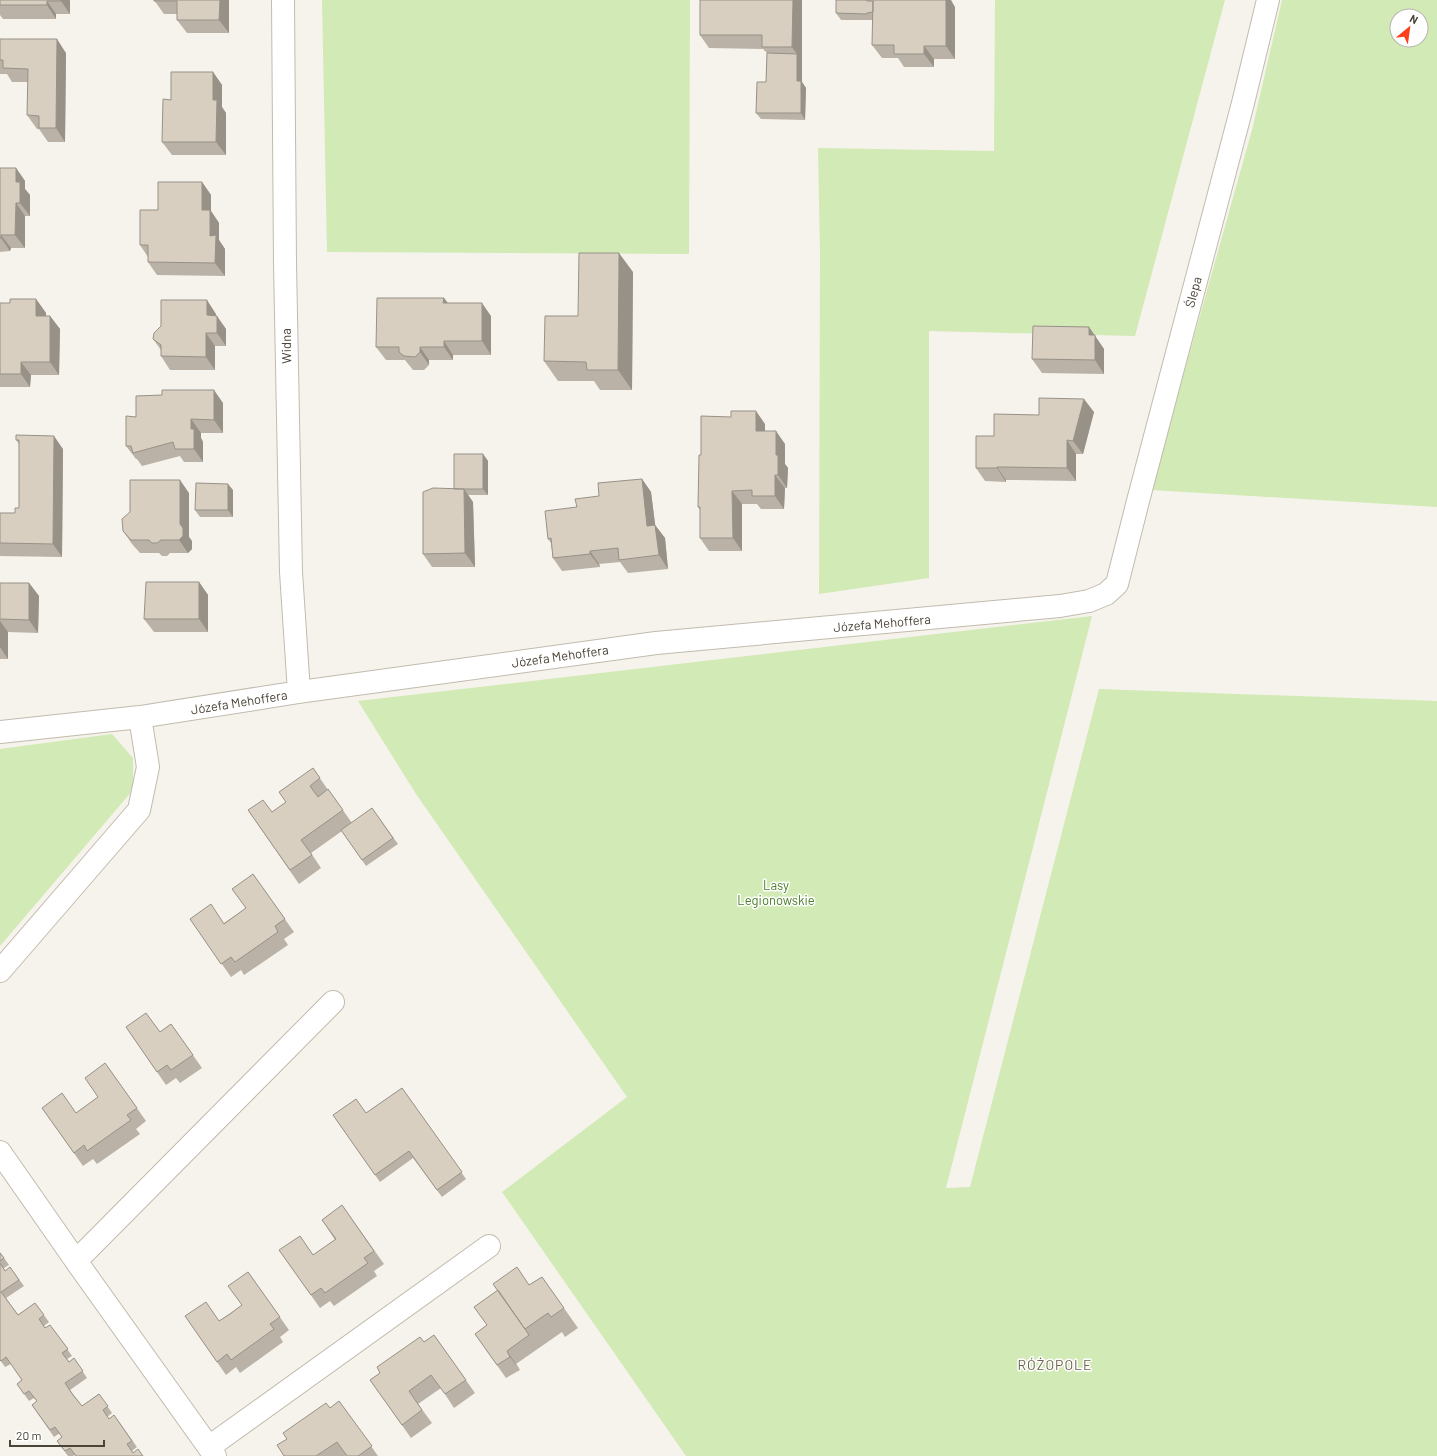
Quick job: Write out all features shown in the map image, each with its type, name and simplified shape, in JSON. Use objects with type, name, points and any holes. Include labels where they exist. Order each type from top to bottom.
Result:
[{"type":"street","name":"Widna","points":[[283,0],[285,262],[291,572],[299,692]]},
{"type":"street","name":"Ślepa","points":[[1117,584],[1243,103],[1268,0]]},
{"type":"street","name":"Józefa Mehoffera","points":[[0,732],[140,717],[299,692],[656,643],[1060,606],[1089,600],[1106,594],[1117,584]]},
{"type":"street","points":[[0,971],[139,810],[148,767],[140,717]]},
{"type":"street","points":[[76,1261],[333,1002]]},
{"type":"street","points":[[0,1152],[212,1452],[489,1246]]},
{"type":"green space","points":[[322,0],[690,0],[689,254],[327,252]]},
{"type":"green space","points":[[995,0],[1225,0],[1135,336],[929,331],[929,578],[819,594],[820,254],[818,148],[994,151]]},
{"type":"green space","points":[[1282,0],[1437,0],[1437,507],[1151,490],[1252,130]]},
{"type":"green space","name":"Lasy Legionowskie","points":[[1092,616],[946,1188],[970,1187],[1099,689],[1437,701],[1437,1456],[686,1456],[502,1192],[627,1097],[416,794],[358,701]]},
{"type":"green space","points":[[112,734],[133,758],[133,790],[0,946],[0,749]]},
{"type":"building","points":[[0,0],[61,1],[47,1],[47,5],[0,5]]},
{"type":"building","points":[[154,0],[220,0],[219,20],[177,20],[177,1]]},
{"type":"building","points":[[700,0],[793,0],[792,47],[762,47],[762,35],[700,35]]},
{"type":"building","points":[[836,0],[873,1],[873,12],[867,14],[836,13]]},
{"type":"building","points":[[873,0],[946,0],[946,46],[924,46],[924,54],[894,54],[894,45],[872,45]]},
{"type":"building","points":[[0,39],[57,39],[56,128],[39,128],[39,116],[27,115],[28,69],[3,68],[3,60],[0,60]]},
{"type":"building","points":[[767,53],[797,54],[797,81],[801,81],[801,113],[756,113],[757,82],[766,82]]},
{"type":"building","points":[[171,72],[213,72],[213,100],[217,100],[216,142],[162,142],[163,99],[171,100]]},
{"type":"building","points":[[0,168],[16,168],[16,182],[20,182],[20,203],[16,203],[15,235],[1,235],[1,238],[0,238]]},
{"type":"building","points":[[158,182],[202,182],[202,210],[210,210],[210,236],[216,235],[215,263],[148,262],[148,245],[140,245],[140,210],[158,210]]},
{"type":"building","points":[[579,253],[619,253],[618,370],[587,370],[586,362],[544,361],[545,316],[578,316]]},
{"type":"building","points":[[377,298],[444,298],[443,303],[482,303],[482,341],[444,341],[444,347],[420,347],[420,352],[415,357],[404,356],[399,352],[399,347],[376,347]]},
{"type":"building","points":[[10,299],[36,299],[36,316],[50,316],[50,362],[21,362],[21,374],[0,374],[0,303],[10,303]]},
{"type":"building","points":[[161,300],[207,300],[207,315],[217,316],[217,333],[206,333],[206,357],[161,356],[161,345],[153,339],[154,333],[161,326]]},
{"type":"building","points":[[1033,326],[1089,327],[1089,335],[1095,335],[1095,360],[1032,359]]},
{"type":"building","points":[[162,390],[214,390],[214,420],[191,419],[191,429],[194,429],[194,449],[175,449],[173,442],[133,453],[131,446],[126,446],[126,416],[136,417],[136,396],[162,395]]},
{"type":"building","points":[[1039,398],[1084,399],[1073,441],[1067,440],[1067,468],[976,468],[976,436],[994,436],[994,414],[1039,415]]},
{"type":"building","points":[[731,411],[756,411],[756,431],[776,431],[778,475],[775,475],[775,496],[752,496],[752,490],[732,491],[733,538],[700,538],[700,507],[698,507],[699,455],[701,455],[701,416],[731,417]]},
{"type":"building","points":[[16,435],[54,436],[53,544],[0,543],[0,513],[15,513],[15,508],[19,508],[19,440],[16,440]]},
{"type":"building","points":[[454,454],[483,454],[483,489],[454,489]]},
{"type":"building","points":[[642,479],[647,526],[655,525],[659,555],[619,560],[618,548],[590,551],[590,554],[553,558],[551,538],[548,539],[545,511],[577,507],[575,499],[599,496],[598,483]]},
{"type":"building","points":[[130,480],[180,480],[180,524],[183,528],[183,536],[179,540],[161,540],[157,543],[152,543],[149,540],[131,540],[123,531],[122,519],[130,512]]},
{"type":"building","points":[[196,483],[228,484],[228,510],[195,510]]},
{"type":"building","points":[[433,488],[464,489],[465,553],[423,554],[423,492]]},
{"type":"building","points":[[146,582],[199,582],[199,619],[144,619]]},
{"type":"building","points":[[0,583],[29,583],[29,620],[0,619]]},
{"type":"building","points":[[313,768],[320,778],[310,786],[318,797],[328,789],[343,810],[301,840],[312,855],[290,870],[248,810],[263,800],[272,812],[286,802],[279,792]]},
{"type":"building","points":[[372,808],[393,838],[362,860],[341,830]]},
{"type":"building","points":[[253,874],[285,919],[275,926],[278,932],[235,962],[231,957],[221,964],[190,919],[211,904],[224,924],[246,908],[232,889]]},
{"type":"building","points":[[146,1013],[160,1032],[171,1024],[193,1055],[171,1070],[167,1065],[157,1072],[126,1027]]},
{"type":"building","points":[[105,1063],[137,1108],[127,1115],[131,1120],[87,1151],[84,1145],[74,1153],[42,1108],[62,1093],[76,1113],[98,1097],[85,1078]]},
{"type":"building","points":[[402,1088],[462,1172],[437,1190],[409,1151],[375,1175],[333,1115],[356,1099],[366,1113]]},
{"type":"building","points":[[342,1205],[374,1251],[364,1258],[368,1263],[325,1293],[321,1288],[311,1295],[279,1250],[300,1236],[313,1255],[336,1239],[322,1220]]},
{"type":"building","points":[[0,1253],[4,1258],[0,1261]]},
{"type":"building","points":[[0,1263],[5,1271],[10,1267],[19,1280],[1,1292],[18,1315],[35,1303],[44,1315],[39,1319],[45,1328],[50,1325],[68,1349],[62,1353],[69,1362],[74,1358],[83,1371],[65,1383],[73,1395],[82,1406],[99,1394],[108,1406],[103,1410],[109,1419],[114,1415],[132,1441],[127,1444],[133,1453],[138,1449],[143,1456],[76,1456],[70,1448],[65,1451],[57,1441],[62,1437],[55,1427],[50,1430],[32,1405],[37,1401],[29,1391],[24,1394],[17,1384],[22,1380],[6,1357],[1,1361],[0,1360]]},
{"type":"building","points":[[517,1267],[529,1285],[542,1277],[564,1308],[551,1317],[548,1313],[525,1329],[493,1284]]},
{"type":"building","points":[[248,1272],[280,1317],[270,1324],[274,1329],[231,1360],[227,1354],[217,1362],[185,1316],[206,1302],[219,1321],[230,1314],[242,1305],[228,1286]]},
{"type":"building","points":[[498,1290],[529,1335],[507,1351],[510,1357],[497,1365],[475,1334],[487,1325],[474,1307]]},
{"type":"building","points":[[434,1335],[466,1380],[445,1394],[431,1375],[409,1391],[422,1410],[402,1425],[370,1380],[380,1373],[377,1367],[420,1337],[424,1342]]},
{"type":"building","points":[[339,1401],[372,1446],[358,1456],[347,1456],[337,1442],[316,1456],[284,1456],[277,1445],[287,1439],[283,1433],[326,1403],[330,1408]]},
{"type":"district","name":"RÓŻOPOLE","points":[[1055,1365]]}]
